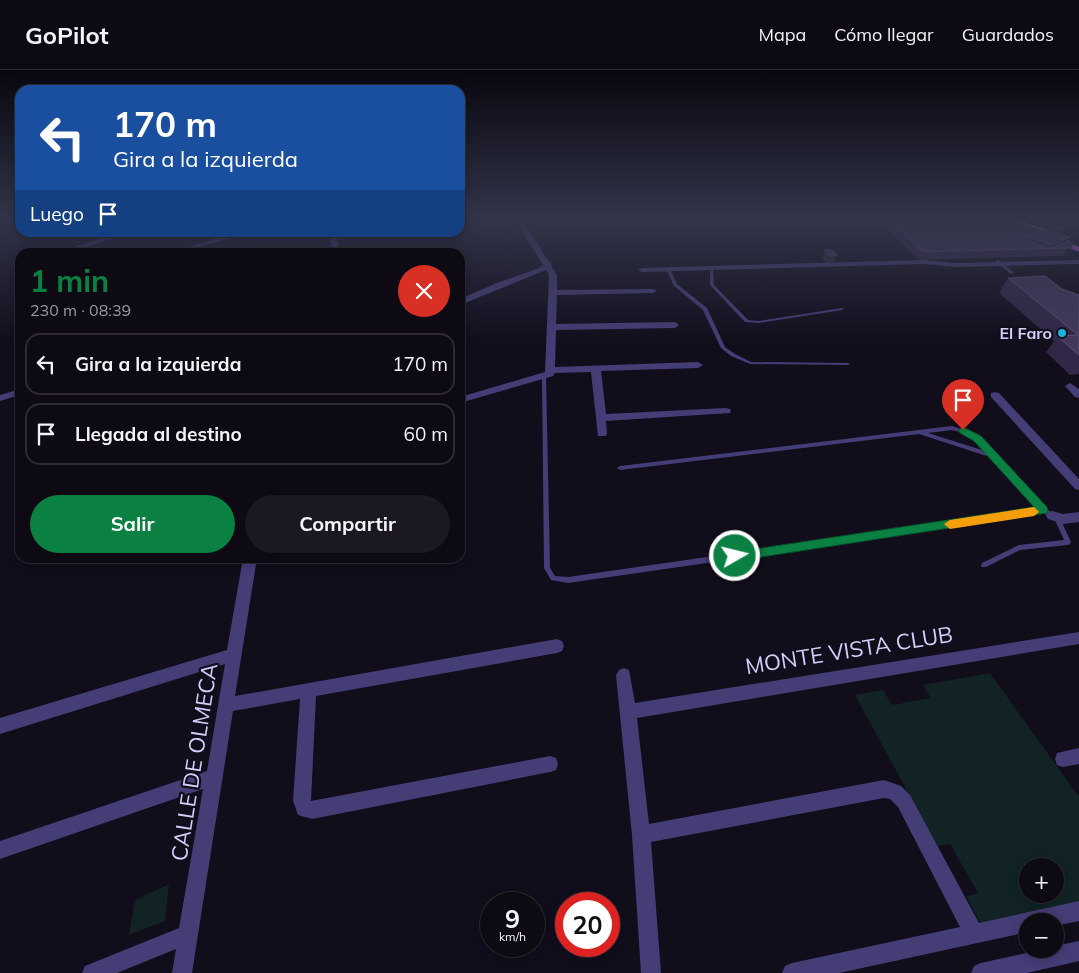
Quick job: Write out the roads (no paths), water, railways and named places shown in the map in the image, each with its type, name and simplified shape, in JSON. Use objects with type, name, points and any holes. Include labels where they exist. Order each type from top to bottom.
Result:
[{"type":"street","points":[[545,260],[553,275],[547,373]]},
{"type":"street","points":[[642,270],[934,261],[1073,260]]},
{"type":"street","points":[[465,300],[502,284],[540,271],[548,264]]},
{"type":"street","points":[[552,292],[653,291]]},
{"type":"street","points":[[551,327],[675,325]]},
{"type":"street","points":[[465,398],[564,369],[698,365]]},
{"type":"street","points":[[596,368],[602,433]]},
{"type":"street","points":[[1070,386],[1079,394]]},
{"type":"street","points":[[0,398],[15,394]]},
{"type":"street","points":[[995,395],[1079,486]]},
{"type":"street","points":[[601,418],[726,411]]},
{"type":"street","points":[[1050,515],[1066,519],[1079,517]]},
{"type":"street","name":"CALLE DE OLMECA","points":[[182,973],[249,563]]},
{"type":"street","name":"MONTE VISTA CLUB","points":[[628,712],[1079,638]]},
{"type":"street","points":[[226,705],[557,646]]},
{"type":"street","points":[[0,726],[234,655]]},
{"type":"street","points":[[624,675],[641,835],[651,973]]},
{"type":"street","points":[[308,690],[302,801],[304,809],[312,810],[550,764]]},
{"type":"street","points":[[0,850],[214,777]]},
{"type":"street","points":[[641,835],[884,789],[891,790],[904,801],[974,932]]},
{"type":"street","points":[[1064,914],[1079,911]]},
{"type":"street","points":[[792,973],[974,932],[1019,924]]},
{"type":"street","points":[[92,973],[189,934]]},
{"type":"street","points":[[982,973],[1079,951]]},
{"type":"lane","points":[[998,262],[1012,273]]},
{"type":"lane","points":[[668,268],[675,284],[705,310],[723,348],[734,356],[750,364],[848,364]]},
{"type":"lane","points":[[711,268],[712,285],[733,308],[747,321],[752,323],[842,309]]},
{"type":"lane","points":[[547,373],[547,568],[553,578],[568,580],[1050,515]]},
{"type":"lane","points":[[620,468],[947,428],[963,430],[978,438],[1050,515],[1068,542],[1019,548],[984,565]]},
{"type":"lane","points":[[918,432],[994,456]]},
{"type":"place","name":"El Faro","points":[[1062,333]]}]
